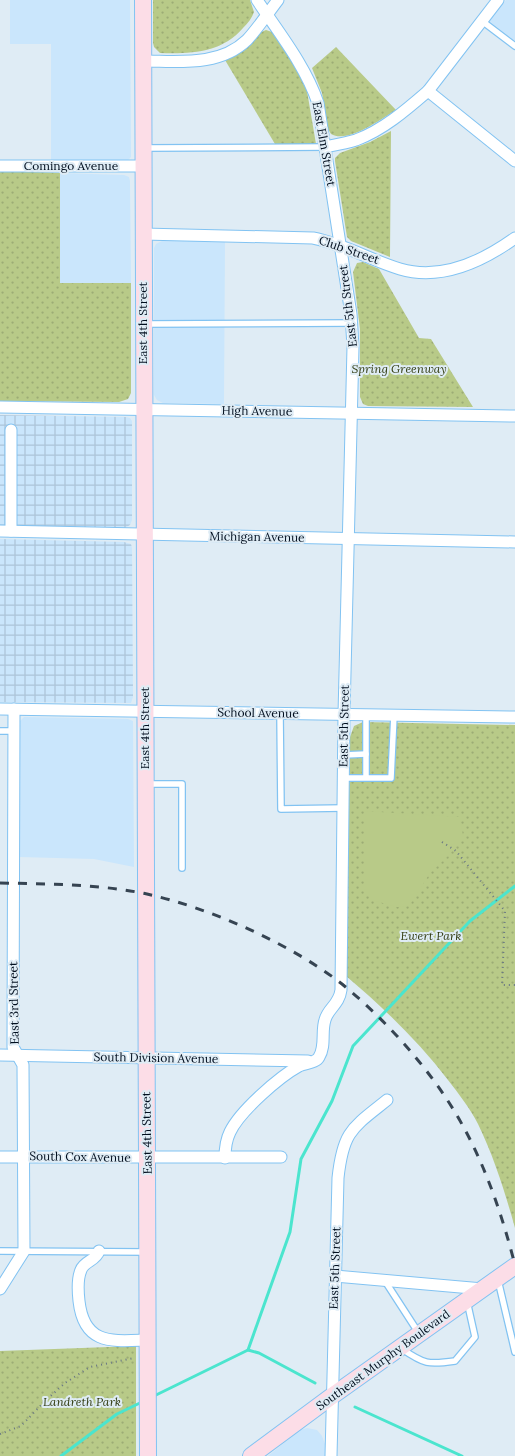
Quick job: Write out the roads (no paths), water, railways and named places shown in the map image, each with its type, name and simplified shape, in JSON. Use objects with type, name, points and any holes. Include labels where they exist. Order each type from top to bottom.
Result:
[{"type":"street","name":"East 4th Street","points":[[143,0],[148,1456]]},
{"type":"street","name":"East Elm Street","points":[[257,0],[297,59],[311,84],[318,103],[340,244]]},
{"type":"street","points":[[143,61],[192,61],[211,59],[229,52],[246,40],[278,0]]},
{"type":"street","points":[[325,147],[367,135],[391,120],[428,91],[498,0]]},
{"type":"street","points":[[428,91],[515,161]]},
{"type":"street","name":"Comingo Avenue","points":[[0,166],[143,166]]},
{"type":"street","name":"Club Street","points":[[143,234],[303,237],[340,244],[400,269],[419,272],[438,272],[478,260],[515,238]]},
{"type":"street","name":"East 5th Street","points":[[313,1061],[318,1059],[320,1054],[326,1017],[337,1003],[341,993],[344,714],[353,347],[352,323],[340,244]]},
{"type":"street","name":"High Avenue","points":[[0,407],[515,416]]},
{"type":"street","points":[[6,531],[11,430]]},
{"type":"street","name":"Michigan Avenue","points":[[6,531],[515,542]]},
{"type":"street","name":"School Avenue","points":[[0,709],[515,717]]},
{"type":"street","name":"East 3rd Street","points":[[14,709],[13,1047],[22,1065],[24,1251]]},
{"type":"street","name":"South Division Avenue","points":[[0,1055],[313,1061]]},
{"type":"street","points":[[225,1158],[229,1133],[245,1111],[260,1096],[294,1069],[313,1061]]},
{"type":"street","name":"East 5th Street","points":[[331,1456],[338,1178],[343,1146],[351,1130],[387,1100]]},
{"type":"street","name":"South Cox Avenue","points":[[0,1157],[281,1157]]},
{"type":"street","points":[[0,1288],[24,1251]]},
{"type":"street","points":[[99,1251],[95,1258],[83,1266],[80,1275],[80,1310],[86,1325],[90,1331],[102,1339],[124,1341],[148,1348]]},
{"type":"street","name":"Southeast Murphy Boulevard","points":[[255,1455],[332,1396],[515,1266]]},
{"type":"street","points":[[335,1276],[483,1289]]},
{"type":"lane","points":[[482,22],[515,46]]},
{"type":"lane","points":[[143,148],[325,147]]},
{"type":"lane","points":[[144,324],[352,323]]},
{"type":"lane","points":[[280,713],[281,810],[343,808]]},
{"type":"lane","points":[[366,714],[366,777]]},
{"type":"lane","points":[[343,778],[391,778],[394,714]]},
{"type":"lane","points":[[0,731],[14,731]]},
{"type":"lane","points":[[344,755],[366,754]]},
{"type":"lane","points":[[146,784],[182,784],[182,868]]},
{"type":"lane","points":[[0,1251],[148,1252]]},
{"type":"lane","points":[[498,1278],[515,1352]]},
{"type":"lane","points":[[385,1280],[420,1334]]},
{"type":"lane","points":[[400,1348],[420,1361],[437,1364],[455,1361],[475,1337],[467,1300]]},
{"type":"waterway","points":[[248,1350],[290,1232],[301,1159],[332,1101],[353,1046],[470,921],[515,886]]},
{"type":"waterway","points":[[154,1396],[248,1350],[259,1353],[315,1383]]},
{"type":"waterway","points":[[61,1456],[117,1414],[142,1402]]},
{"type":"waterway","points":[[355,1407],[462,1456]]},
{"type":"railway","points":[[0,883],[111,888],[171,900],[197,908],[249,929],[322,969],[342,984],[385,1023],[411,1052],[446,1098],[469,1137],[488,1179],[515,1265]]},
{"type":"park label","name":"Spring Greenway","points":[[399,369]]},
{"type":"park label","name":"Ewert Park","points":[[431,936]]},
{"type":"park label","name":"Landreth Park","points":[[82,1402]]}]
